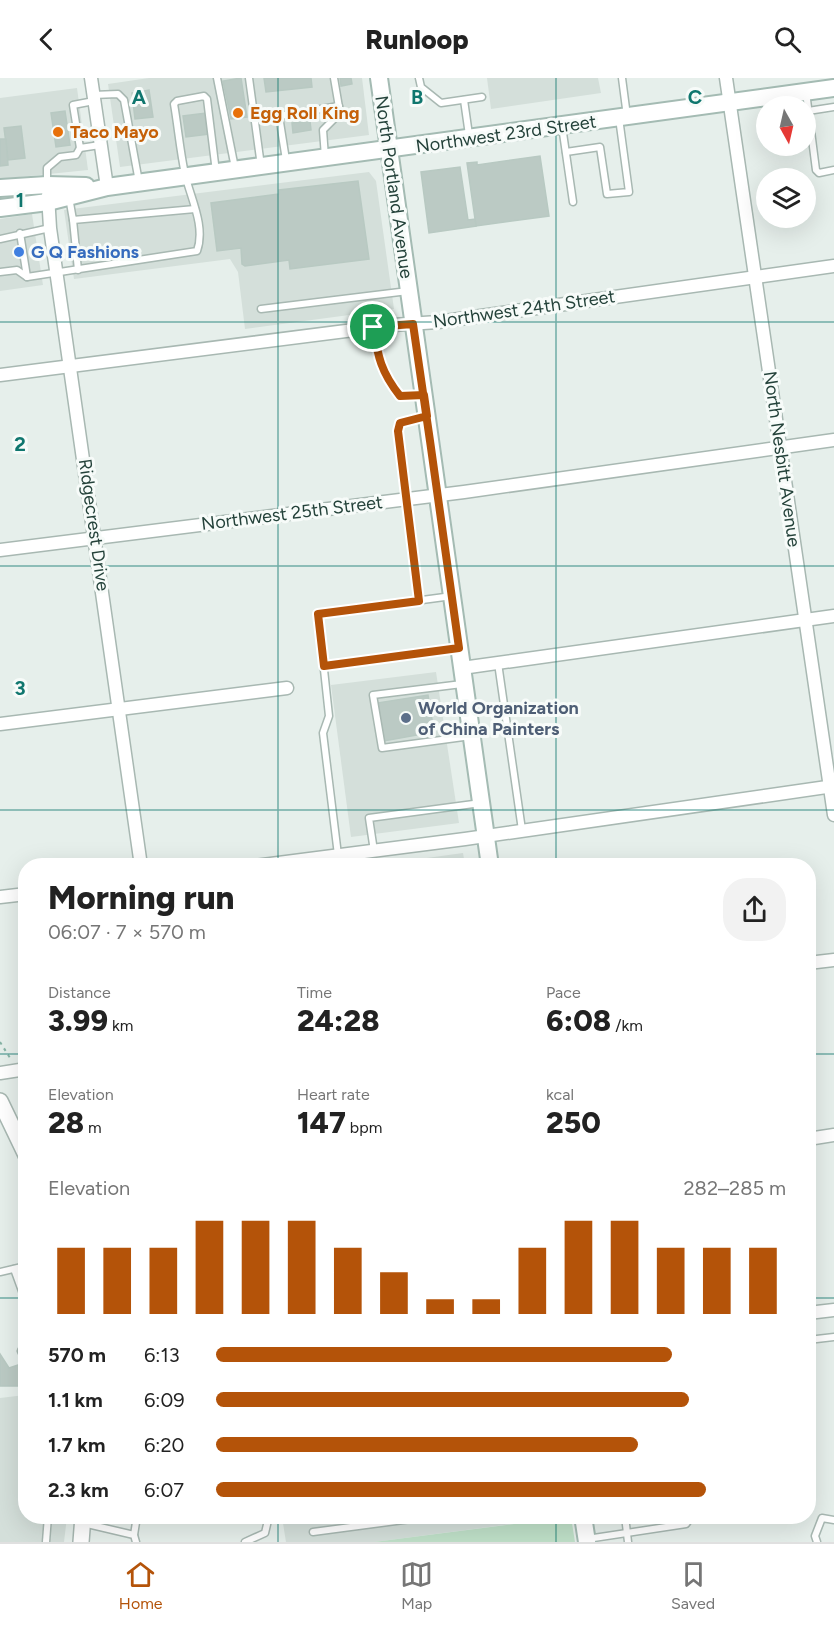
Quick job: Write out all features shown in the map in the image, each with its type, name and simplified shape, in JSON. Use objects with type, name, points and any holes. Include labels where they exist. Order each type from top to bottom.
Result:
[{"type":"main road","name":"North Portland Avenue","points":[[379,78],[489,858]]},
{"type":"main road","name":"Northwest 23rd Street","points":[[0,208],[47,193],[325,159],[834,88]]},
{"type":"main road","name":"Northwest 23rd Street","points":[[0,188],[69,196],[107,187]]},
{"type":"main road","points":[[584,1524],[586,1540]]},
{"type":"street","points":[[91,78],[107,187]]},
{"type":"street","name":"North Nesbitt Avenue","points":[[726,78],[805,620],[832,786],[834,815]]},
{"type":"street","name":"Ridgecrest Drive","points":[[47,193],[50,228],[140,858]]},
{"type":"street","name":"Northwest 24th Street","points":[[0,375],[373,327],[413,324],[834,266]]},
{"type":"street","name":"Northwest 25th Street","points":[[0,550],[438,495],[834,440]]},
{"type":"street","points":[[463,676],[498,663],[834,615]]},
{"type":"street","points":[[0,724],[287,688]]},
{"type":"street","points":[[315,858],[832,786]]},
{"type":"street","points":[[0,897],[18,895]]},
{"type":"street","points":[[816,962],[834,960]]},
{"type":"street","points":[[0,1073],[18,1070]]},
{"type":"street","points":[[0,1101],[18,1138]]},
{"type":"street","points":[[816,1137],[834,1135]]},
{"type":"street","points":[[816,1312],[834,1310]]},
{"type":"street","points":[[81,1542],[83,1524]]},
{"type":"lane","points":[[219,78],[224,126],[228,131],[235,170]]},
{"type":"lane","points":[[249,78],[261,167]]},
{"type":"lane","points":[[325,159],[323,130],[340,113],[334,78]]},
{"type":"lane","points":[[419,78],[421,87],[441,103],[482,97]]},
{"type":"lane","points":[[566,152],[600,147],[607,195],[629,192],[622,78]]},
{"type":"lane","points":[[806,92],[806,96]]},
{"type":"lane","points":[[47,193],[47,168],[60,157],[76,155],[80,148],[73,105],[94,98],[118,94],[124,100],[139,183]]},
{"type":"lane","points":[[0,272],[17,270],[27,277],[197,251],[200,236],[186,177],[174,104],[177,101],[204,96],[207,99],[216,172]]},
{"type":"lane","points":[[464,100],[469,139]]},
{"type":"lane","points":[[286,164],[279,116],[339,106]]},
{"type":"lane","points":[[816,110],[834,107]]},
{"type":"lane","points":[[562,126],[573,202]]},
{"type":"lane","points":[[80,148],[100,145]]},
{"type":"lane","points":[[814,156],[816,170],[819,172],[834,170]]},
{"type":"lane","points":[[69,196],[78,270]]},
{"type":"lane","points":[[73,220],[195,209]]},
{"type":"lane","points":[[0,239],[50,228]]},
{"type":"lane","points":[[20,233],[27,277]]},
{"type":"lane","points":[[261,309],[409,291]]},
{"type":"lane","points":[[373,327],[379,363],[400,396],[424,395]]},
{"type":"lane","points":[[419,601],[398,431],[400,423],[427,416]]},
{"type":"lane","points":[[338,855],[323,733],[329,716],[318,614],[452,596]]},
{"type":"lane","points":[[324,666],[459,648]]},
{"type":"lane","points":[[498,663],[522,830]]},
{"type":"lane","points":[[463,676],[373,695],[381,748],[472,736]]},
{"type":"lane","points":[[374,851],[369,818],[482,803]]},
{"type":"lane","points":[[0,1272],[18,1268]]},
{"type":"lane","points":[[14,1269],[18,1280]]},
{"type":"lane","points":[[816,1339],[834,1337]]},
{"type":"lane","points":[[817,1542],[815,1536],[822,1518],[834,1520]]},
{"type":"lane","points":[[46,1542],[47,1524]]},
{"type":"lane","points":[[94,1524],[135,1539],[136,1524]]},
{"type":"lane","points":[[245,1542],[265,1533],[267,1524]]},
{"type":"lane","points":[[313,1532],[374,1524]]},
{"type":"lane","points":[[626,1524],[628,1542]]},
{"type":"lane","points":[[586,1540],[686,1524]]},
{"type":"shaded area","points":[[149,78],[362,78],[369,135],[120,167],[108,84]]},
{"type":"shaded area","points":[[487,78],[598,78],[601,93],[491,109]]},
{"type":"shaded area","points":[[77,88],[88,170],[0,179],[0,98]]},
{"type":"shaded area","points":[[369,172],[376,181],[394,309],[245,329],[238,272],[230,259],[74,279],[64,210]]},
{"type":"shaded area","name":"G Q Fashions","points":[[32,214],[43,285],[0,291],[0,219]]},
{"type":"shaded area","points":[[436,672],[459,823],[351,837],[331,685]]},
{"type":"shaded area","points":[[463,853],[464,858],[427,858]]},
{"type":"shaded area","points":[[18,1396],[18,1524],[66,1524],[64,1542],[0,1542],[0,1398]]},
{"type":"shaded area","points":[[283,1524],[513,1524],[374,1542],[286,1542]]},
{"type":"green space","points":[[516,1524],[572,1524],[575,1542],[374,1542]]},
{"type":"building","points":[[241,78],[247,117],[231,119],[223,81]]},
{"type":"building","points":[[264,78],[311,78],[312,87],[266,92]]},
{"type":"building","points":[[340,78],[351,78],[352,84],[341,86]]},
{"type":"building","points":[[149,90],[153,117],[135,119],[132,93]]},
{"type":"building","points":[[65,111],[70,145],[56,147],[51,113]]},
{"type":"building","points":[[206,113],[209,134],[186,137],[183,116]]},
{"type":"building","points":[[310,121],[311,130],[293,133],[292,123]]},
{"type":"building","points":[[21,126],[25,158],[8,160],[4,128]]},
{"type":"building","points":[[0,139],[6,139],[8,165],[0,166]]},
{"type":"building","points":[[540,156],[549,216],[476,226],[467,163],[477,162],[477,165]]},
{"type":"building","points":[[460,167],[468,220],[475,219],[476,226],[429,233],[421,172]]},
{"type":"building","points":[[358,181],[369,259],[290,269],[289,260],[245,266],[242,264],[241,248],[217,251],[211,203],[279,194],[279,190]]},
{"type":"building","name":"World Organization of China Painters","points":[[428,695],[434,732],[384,741],[377,703]]},
{"type":"building","points":[[0,1354],[9,1368],[18,1365],[18,1386],[0,1386]]},
{"type":"place","name":"Egg Roll King","points":[[238,113]]},
{"type":"place","name":"Taco Mayo","points":[[58,132]]},
{"type":"place","name":"G Q Fashions","points":[[19,252]]},
{"type":"place","name":"World Organization of China Painters","points":[[406,718]]},
{"type":"route","points":[[373,327],[379,363],[400,396],[424,395],[427,416],[400,423],[398,431],[419,601],[318,614],[324,666],[459,648],[427,416],[413,324],[373,327]]}]
